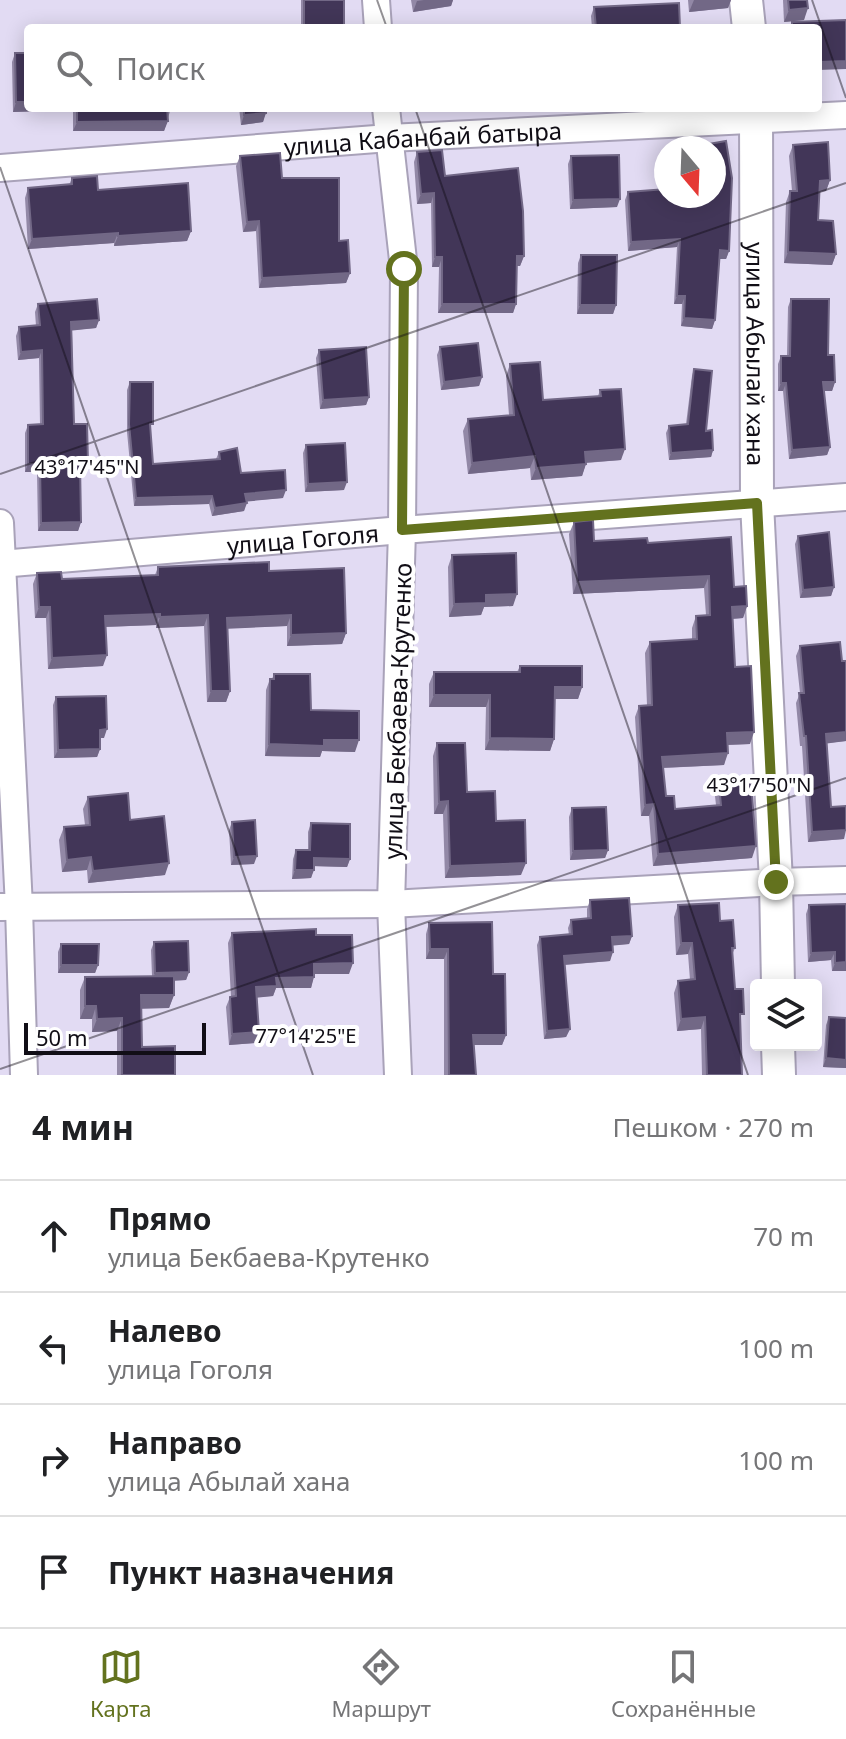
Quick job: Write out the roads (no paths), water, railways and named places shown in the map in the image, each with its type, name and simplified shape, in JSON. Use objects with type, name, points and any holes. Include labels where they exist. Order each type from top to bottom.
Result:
[{"type":"street","points":[[376,0],[378,24]]},
{"type":"street","points":[[746,0],[749,24]]},
{"type":"street","name":"улица Бекбаева-Крутенко","points":[[386,112],[404,269],[402,530],[391,904],[398,1075]]},
{"type":"street","name":"улица Кабанбай батыра","points":[[0,168],[757,114],[846,115]]},
{"type":"street","name":"улица Абылай хана","points":[[757,114],[757,503],[778,979]]},
{"type":"street","name":"улица Гоголя","points":[[1,564],[846,497]]},
{"type":"street","points":[[0,523],[9,907],[24,1075]]},
{"type":"street","points":[[9,907],[391,904],[846,880]]},
{"type":"street","points":[[778,1051],[779,1075]]}]
